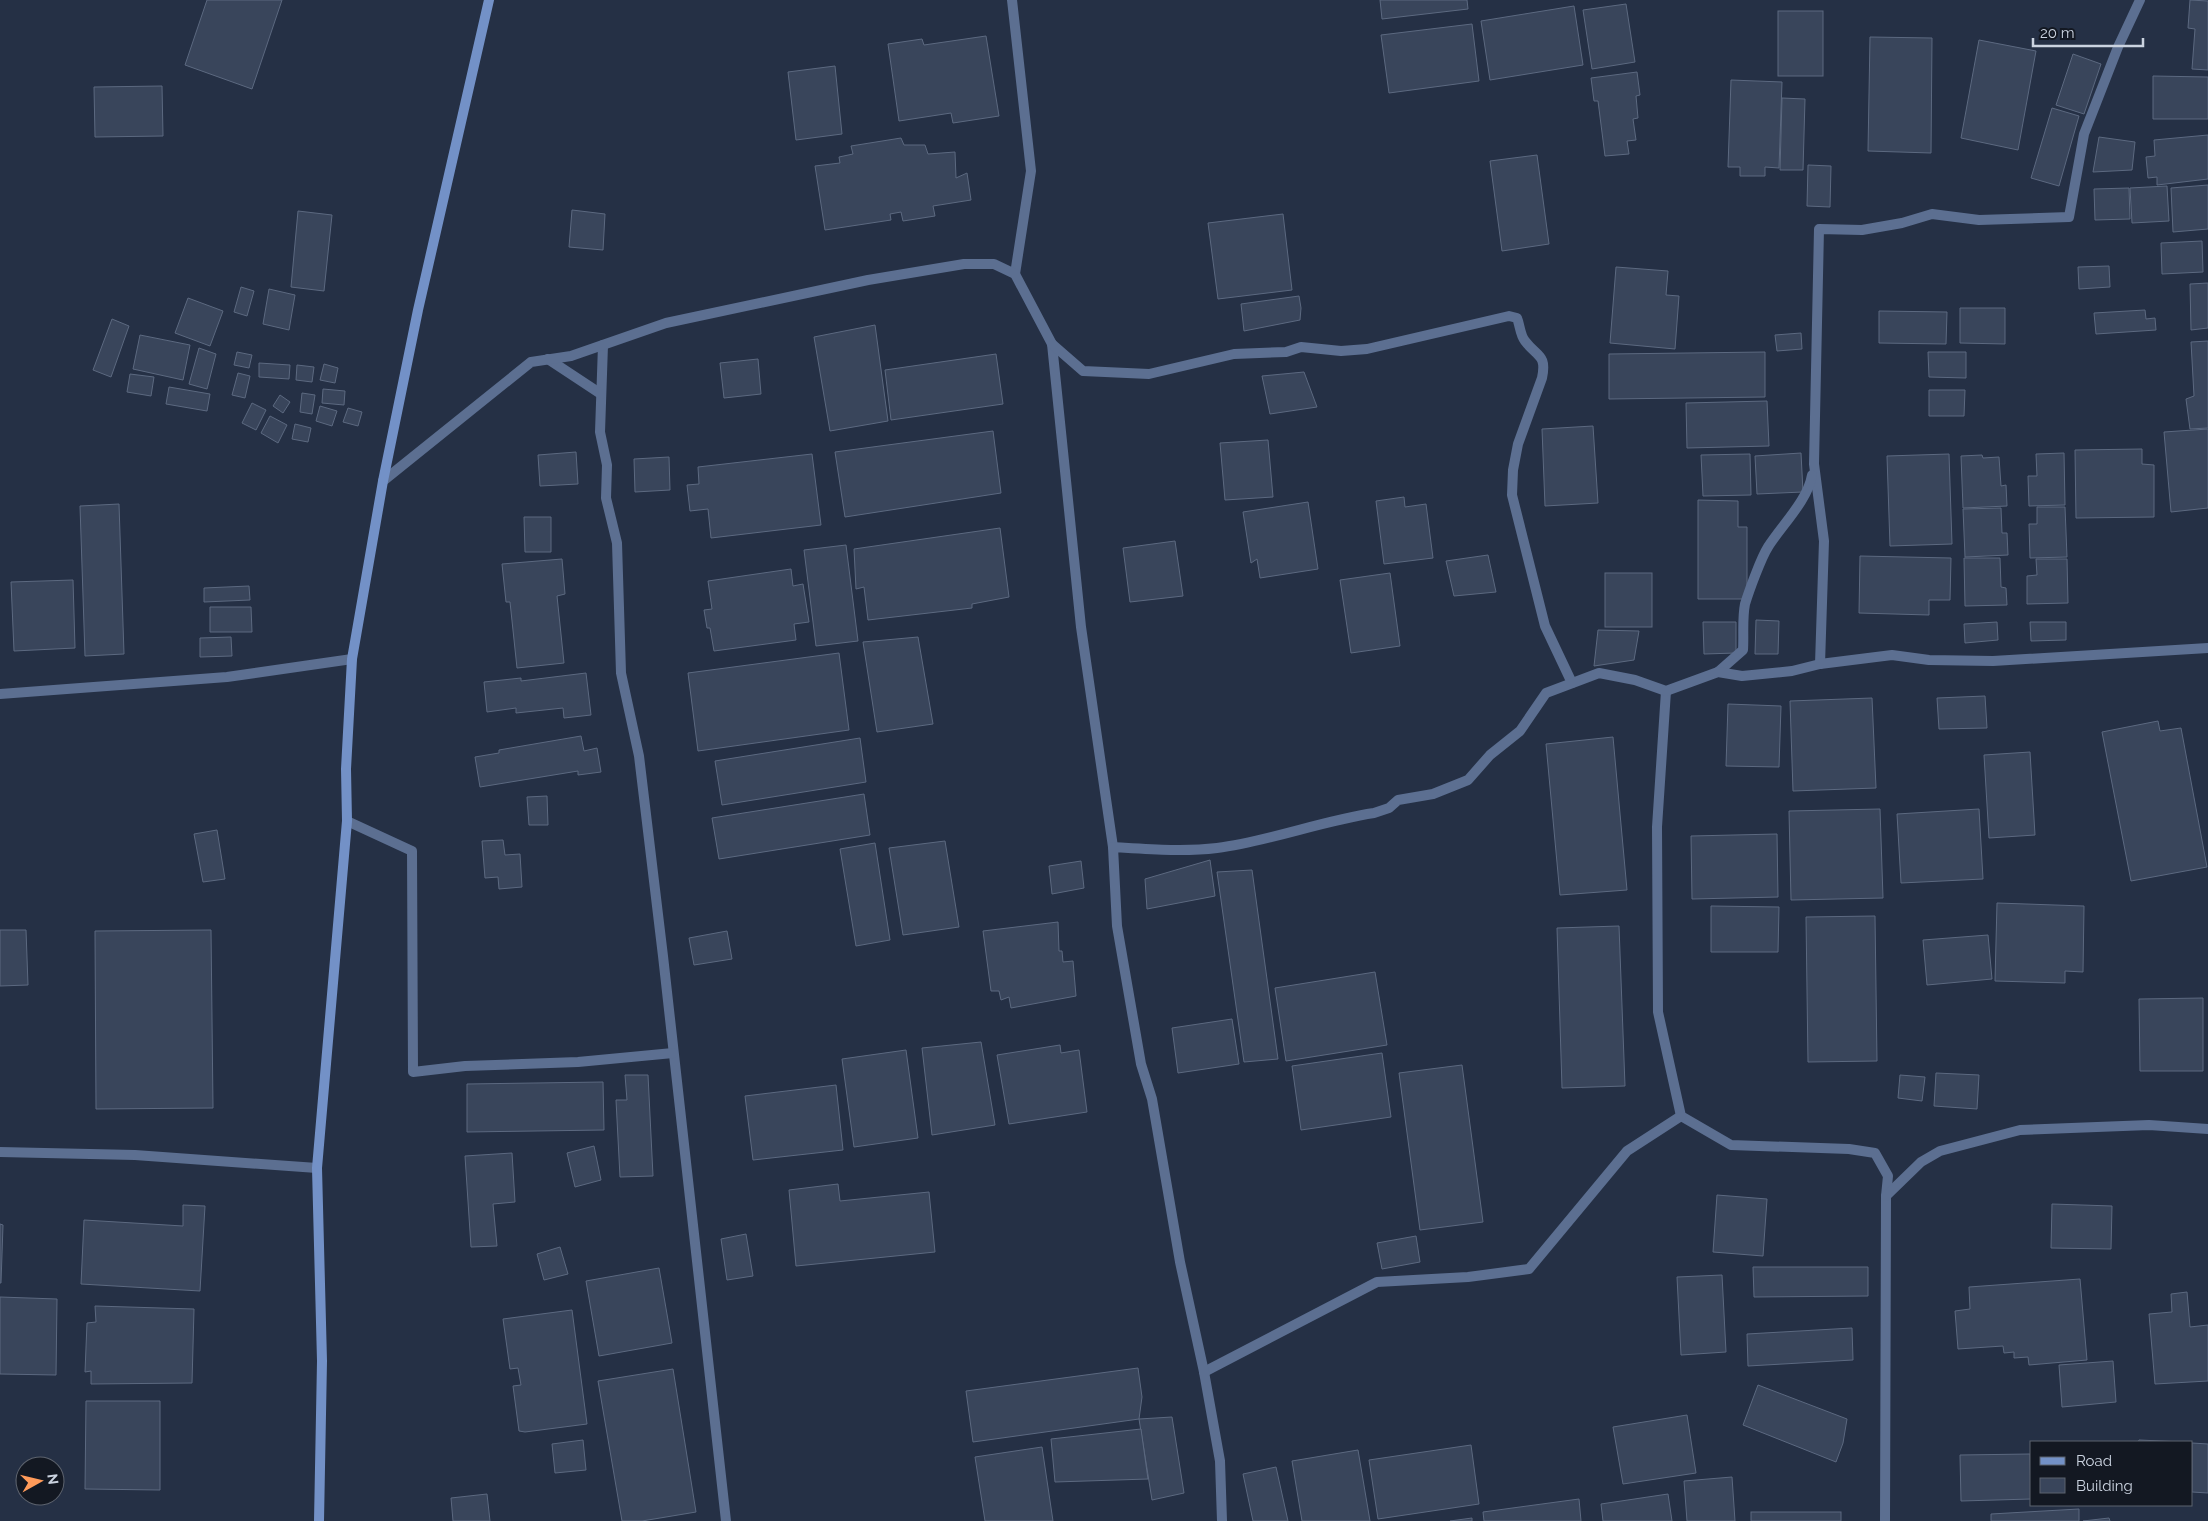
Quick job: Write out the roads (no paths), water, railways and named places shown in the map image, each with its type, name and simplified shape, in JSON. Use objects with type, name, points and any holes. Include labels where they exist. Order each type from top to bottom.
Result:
[{"type":"main road","points":[[319,1521],[322,1361],[317,1168],[347,821],[346,769],[352,659],[383,481],[418,310],[489,0]]},
{"type":"street","points":[[1012,0],[1030,171],[1015,274],[1052,344],[1083,371],[1149,374],[1234,354],[1286,352],[1302,347],[1341,350],[1367,349],[1499,318],[1509,316],[1517,318],[1521,325],[1523,339],[1542,356],[1544,367],[1542,378],[1518,444],[1513,470],[1512,495],[1545,626],[1572,683]]},
{"type":"street","points":[[1820,664],[1824,541],[1814,464],[1819,229],[1862,230],[1902,223],[1932,214],[1979,220],[2069,217],[2084,134],[2118,47],[2140,0]]},
{"type":"street","points":[[383,481],[532,362],[571,356],[666,323],[868,280],[964,264],[994,264],[1015,274]]},
{"type":"street","points":[[1052,344],[1081,627],[1113,847],[1117,926],[1141,1064],[1156,1115],[1180,1262],[1204,1372],[1220,1461],[1222,1521]]},
{"type":"street","points":[[603,345],[600,432],[608,465],[606,498],[617,543],[621,673],[638,756],[674,1053],[726,1521]]},
{"type":"street","points":[[548,359],[601,394]]},
{"type":"street","points":[[1113,847],[1151,850],[1216,848],[1242,844],[1374,813],[1389,808],[1398,800],[1433,794],[1468,780],[1490,755],[1520,730],[1546,693],[1598,673],[1635,680],[1666,691],[1718,672],[1743,650],[1745,605],[1766,549],[1790,514],[1802,501],[1810,485],[1814,464]]},
{"type":"street","points":[[1718,672],[1742,676],[1798,670],[1820,664],[1892,656],[1929,660],[1993,661],[2208,648]]},
{"type":"street","points":[[0,694],[227,677],[352,659]]},
{"type":"street","points":[[1666,691],[1656,827],[1658,1012],[1680,1116],[1731,1145],[1849,1148],[1875,1153],[1888,1176],[1886,1196],[1885,1521]]},
{"type":"street","points":[[347,821],[412,851],[413,1072],[465,1066],[578,1062],[674,1053]]},
{"type":"street","points":[[1204,1372],[1377,1282],[1468,1277],[1529,1269],[1628,1151],[1680,1116]]},
{"type":"street","points":[[1886,1196],[1921,1162],[1940,1150],[2020,1130],[2149,1125],[2208,1129]]},
{"type":"street","points":[[0,1152],[135,1155],[317,1168]]}]
